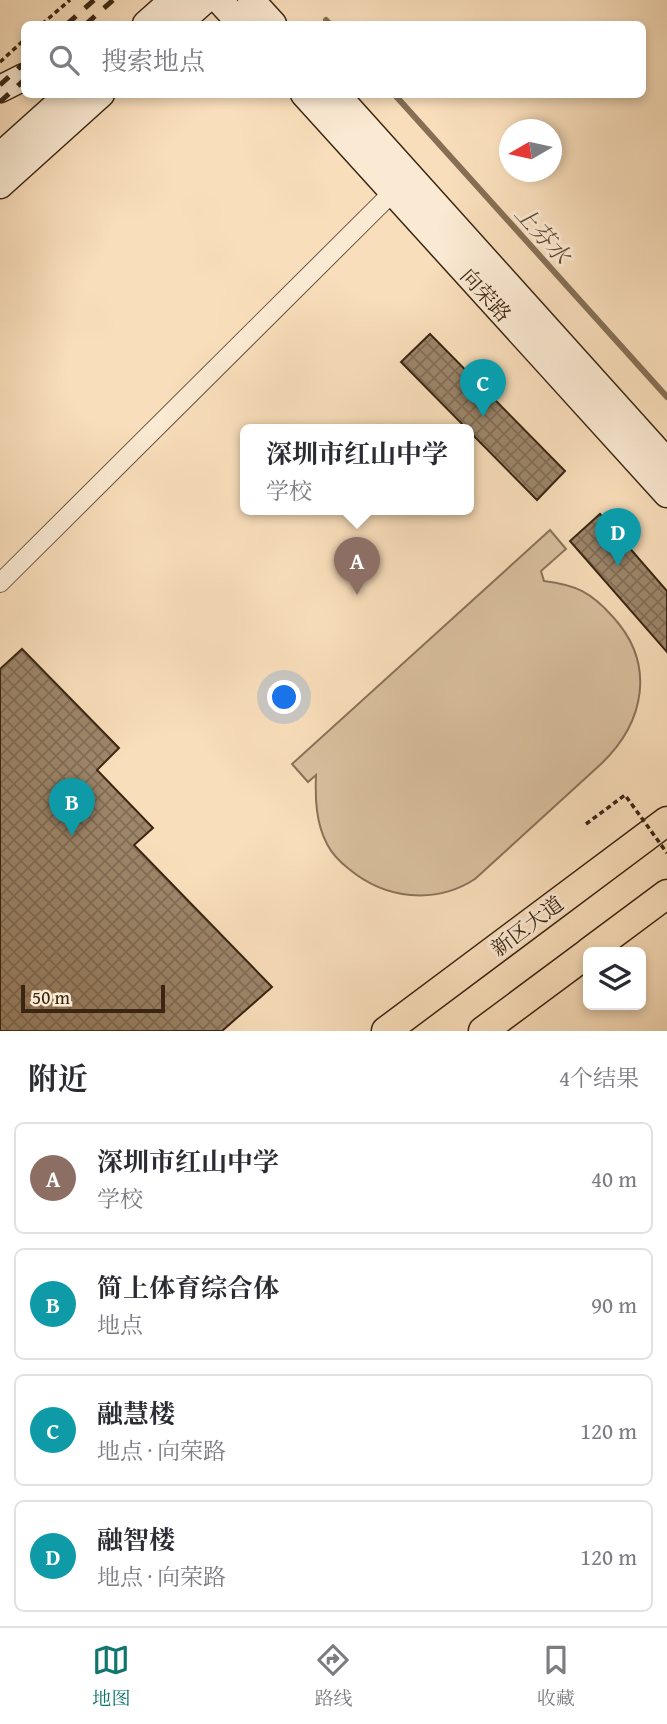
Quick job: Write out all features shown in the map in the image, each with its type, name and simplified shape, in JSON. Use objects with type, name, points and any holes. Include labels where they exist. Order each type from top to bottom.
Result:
[{"type":"main road","points":[[149,21],[173,0]]},
{"type":"main road","points":[[181,21],[205,0]]},
{"type":"main road","points":[[219,0],[238,21]]},
{"type":"main road","points":[[251,0],[270,21]]},
{"type":"main road","points":[[0,89],[21,79]]},
{"type":"main road","points":[[0,156],[65,98]]},
{"type":"main road","points":[[0,185],[97,98]]},
{"type":"main road","name":"向荣路","points":[[308,98],[667,494]]},
{"type":"main road","name":"向荣路","points":[[340,98],[667,462]]},
{"type":"main road","name":"新区大道","points":[[386,1031],[667,821]]},
{"type":"main road","points":[[595,947],[667,894]]},
{"type":"main road","points":[[483,1031],[583,956]]},
{"type":"street","points":[[0,583],[393,192]]},
{"type":"path","points":[[45,21],[69,0]]},
{"type":"path","points":[[0,62],[21,43]]},
{"type":"path","points":[[586,824],[625,795],[667,853]]},
{"type":"shaded area","points":[[550,530],[566,549],[541,571],[544,581],[582,591],[597,601],[627,635],[635,654],[640,673],[640,692],[627,730],[616,748],[601,764],[475,879],[444,893],[427,895],[410,895],[378,887],[349,869],[331,851],[318,819],[316,775],[308,782],[292,764]]},
{"type":"building","points":[[430,334],[565,471],[537,500],[474,436],[474,424],[462,424],[401,362]]},
{"type":"building","points":[[600,514],[667,591],[667,652],[570,541]]},
{"type":"building","points":[[22,649],[119,748],[97,770],[153,828],[134,845],[272,987],[222,1031],[0,1031],[0,669]]},
{"type":"waterway","name":"上芬水","points":[[398,98],[667,397]]},
{"type":"railway","points":[[70,21],[94,0]]},
{"type":"railway","points":[[89,21],[113,0]]},
{"type":"railway","points":[[0,85],[21,66]]},
{"type":"railway","points":[[0,102],[21,83]]},
{"type":"place","name":"融慧楼","points":[[483,417]]},
{"type":"place","name":"融智楼","points":[[618,566]]},
{"type":"place","name":"深圳市红山中学","points":[[357,595]]},
{"type":"place","name":"简上体育综合体","points":[[72,836]]}]
